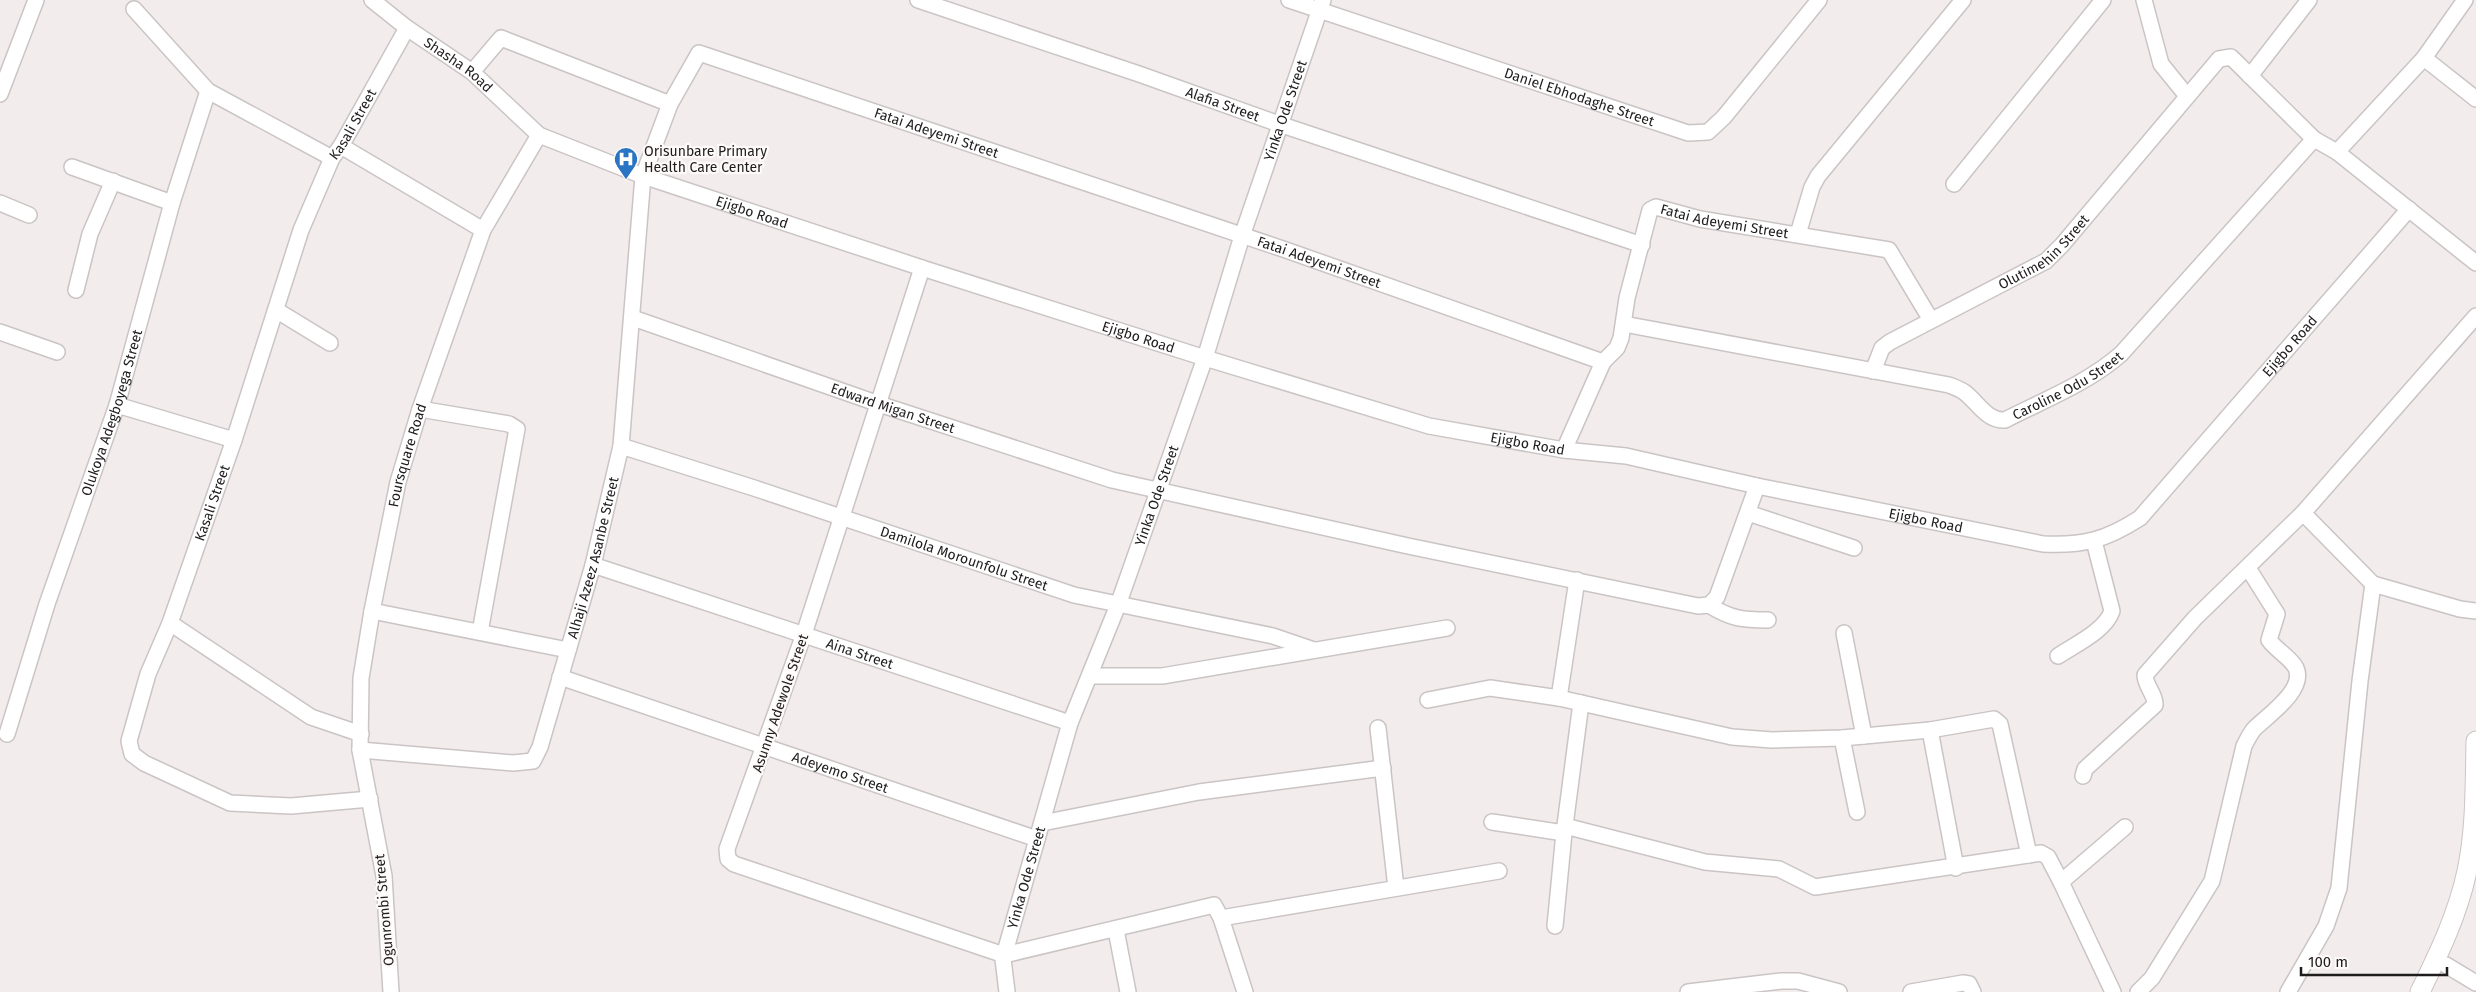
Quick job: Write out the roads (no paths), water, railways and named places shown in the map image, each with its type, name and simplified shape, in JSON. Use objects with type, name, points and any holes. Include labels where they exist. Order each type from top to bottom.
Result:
[{"type":"main road","points":[[2420,992],[2436,960],[2457,906],[2468,870],[2473,822],[2476,741]]},
{"type":"main road","points":[[2432,992],[2446,964],[2468,910],[2476,880]]},
{"type":"street","points":[[0,94],[36,0]]},
{"type":"street","name":"Alafia Street","points":[[918,0],[1139,74],[1279,124],[1642,245]]},
{"type":"street","name":"Daniel Ebhodaghe Street","points":[[1289,0],[1321,5],[1688,133],[1708,132],[1724,117],[1819,0]]},
{"type":"street","points":[[1798,234],[1812,187],[1818,176],[1943,27],[1963,0]]},
{"type":"street","points":[[1954,184],[2103,0]]},
{"type":"street","points":[[2144,0],[2161,64],[2187,96]]},
{"type":"street","points":[[2309,0],[2250,76],[2314,139],[2337,152],[2476,263]]},
{"type":"street","points":[[2337,152],[2424,58],[2464,0]]},
{"type":"street","name":"Shasha Road","points":[[381,3],[407,28],[472,72],[539,134]]},
{"type":"street","name":"Yinka Ode Street","points":[[1007,992],[1003,965],[1004,955],[1070,723],[1091,676],[1118,605],[1156,492],[1205,358],[1242,236],[1321,5]]},
{"type":"street","points":[[134,9],[208,91],[332,158]]},
{"type":"street","name":"Kasali Street","points":[[370,799],[291,806],[230,803],[144,763],[132,754],[129,741],[148,674],[170,624],[234,440],[301,230],[332,158],[341,146],[407,28]]},
{"type":"street","points":[[472,72],[501,38],[670,104]]},
{"type":"street","name":"Fatai Adeyemi Street","points":[[643,176],[670,104],[699,53],[1242,236],[1603,362],[1617,348],[1650,210],[1656,207],[1700,219],[1889,250],[1931,320]]},
{"type":"street","name":"Olutimehin Street","points":[[1873,371],[1882,348],[1931,320],[2046,261],[2062,245],[2220,59],[2225,56],[2230,57],[2250,76]]},
{"type":"street","points":[[2424,58],[2476,99]]},
{"type":"street","name":"Olukoya Adegboyega Street","points":[[7,734],[47,604],[118,405],[172,203],[208,91]]},
{"type":"street","name":"Ejigbo Road","points":[[539,134],[643,176],[922,268],[1205,358],[1429,426],[1564,450],[1626,456],[1756,486],[2043,544],[2071,545],[2094,541],[2117,533],[2140,518],[2409,208]]},
{"type":"street","name":"Foursquare Road","points":[[370,799],[360,750],[361,678],[372,611],[398,482],[420,409],[483,230],[539,134]]},
{"type":"street","name":"Caroline Odu Street","points":[[1624,324],[1949,385],[1964,392],[1997,421],[2005,420],[2088,377],[2108,365],[2121,354],[2314,139]]},
{"type":"street","points":[[341,146],[483,230]]},
{"type":"street","points":[[72,167],[172,203]]},
{"type":"street","name":"Alhaji Azeez Asanbe Street","points":[[360,750],[513,763],[533,762],[540,747],[594,565],[621,446],[633,318],[643,176]]},
{"type":"street","points":[[76,290],[90,234],[114,181]]},
{"type":"street","points":[[0,204],[29,214]]},
{"type":"street","name":"Asunny Adewole Street","points":[[922,268],[843,519],[766,747],[727,849],[728,859],[734,864],[1004,955]]},
{"type":"street","points":[[276,310],[330,343]]},
{"type":"street","points":[[2082,776],[2085,769],[2155,705],[2145,680],[2145,675],[2195,618],[2304,513],[2476,316]]},
{"type":"street","name":"Edward Migan Street","points":[[633,318],[880,404],[1112,480],[1156,492],[1698,606],[1709,605]]},
{"type":"street","points":[[0,332],[57,352]]},
{"type":"street","points":[[1564,450],[1603,362]]},
{"type":"street","points":[[118,405],[234,440]]},
{"type":"street","points":[[420,409],[509,424],[517,429],[480,632]]},
{"type":"street","name":"Damilola Morounfolu Street","points":[[621,446],[1074,595],[1273,636],[1314,650]]},
{"type":"street","points":[[1756,486],[1717,597],[1709,605],[1727,616],[1745,620],[1768,620]]},
{"type":"street","points":[[1748,513],[1854,548]]},
{"type":"street","points":[[2304,513],[2373,584],[2460,609],[2476,611]]},
{"type":"street","points":[[2058,656],[2103,626],[2109,619],[2112,611],[2094,541]]},
{"type":"street","name":"Aina Street","points":[[594,565],[1070,723]]},
{"type":"street","points":[[2138,992],[2152,978],[2212,881],[2244,746],[2252,731],[2284,702],[2295,686],[2298,675],[2295,666],[2269,640],[2277,614],[2248,568]]},
{"type":"street","points":[[1559,698],[1577,580]]},
{"type":"street","points":[[2288,992],[2326,926],[2339,888],[2360,681],[2373,584]]},
{"type":"street","points":[[372,611],[568,650]]},
{"type":"street","points":[[170,624],[311,716],[361,734]]},
{"type":"street","points":[[1091,676],[1162,676],[1447,628]]},
{"type":"street","points":[[1844,634],[1864,736]]},
{"type":"street","name":"Adeyemo Street","points":[[560,677],[1036,839]]},
{"type":"street","points":[[1428,700],[1486,688],[1559,698],[1732,737],[1772,740],[1842,738],[1930,730],[1994,719],[1998,720],[2028,855]]},
{"type":"street","points":[[1556,926],[1564,830],[1581,703]]},
{"type":"street","points":[[1378,728],[1396,888]]},
{"type":"street","points":[[1930,730],[1956,868]]},
{"type":"street","points":[[1842,738],[1857,812]]},
{"type":"street","points":[[1042,823],[1199,792],[1383,768]]},
{"type":"street","name":"Ogunrombi Street","points":[[370,799],[384,876],[391,992]]},
{"type":"street","points":[[1492,822],[1564,830],[1705,862],[1779,869],[1815,887],[1956,868],[2041,854],[2048,856],[2113,992]]},
{"type":"street","points":[[2061,882],[2125,827]]},
{"type":"street","points":[[1221,918],[1499,871]]},
{"type":"street","points":[[1004,955],[1116,930],[1214,905],[1221,918],[1245,992]]},
{"type":"street","points":[[1116,930],[1128,992]]},
{"type":"street","points":[[2446,964],[2476,983]]},
{"type":"street","points":[[1688,992],[1781,981],[1798,981],[1839,992]]},
{"type":"street","points":[[1911,992],[1963,983],[1968,984],[1973,992]]},
{"type":"place","name":"Orisunbare Primary Health Care Center","points":[[626,180]]}]
